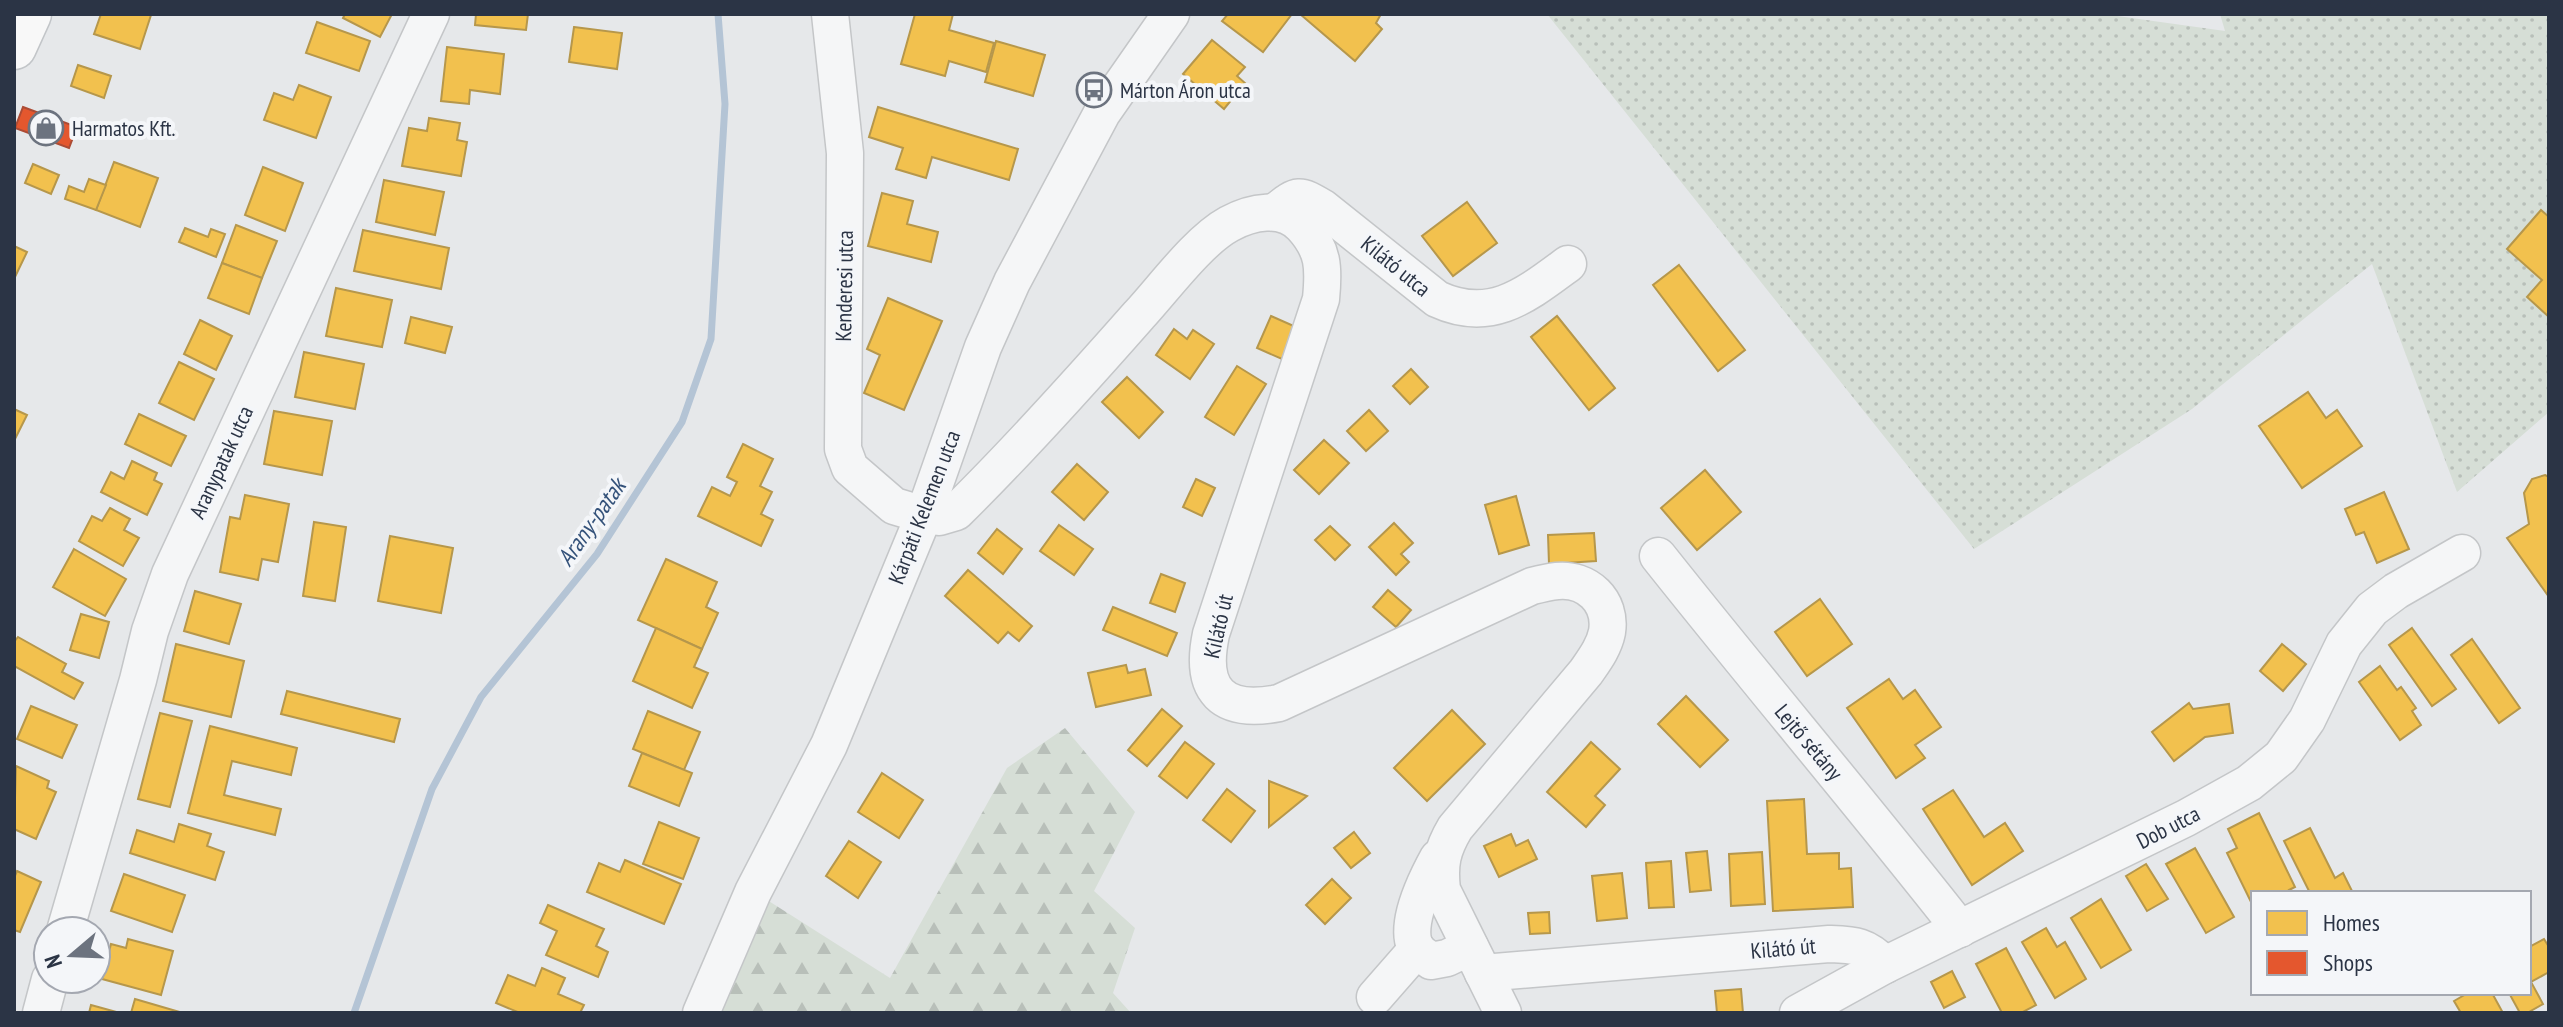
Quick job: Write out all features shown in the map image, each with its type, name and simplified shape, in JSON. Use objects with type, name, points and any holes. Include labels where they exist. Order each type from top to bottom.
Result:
[{"type":"main road","points":[[14,47],[29,14]]},
{"type":"street","name":"Aranypatak utca","points":[[70,915],[150,631],[170,574],[431,14]]},
{"type":"street","name":"Kenderesi utca","points":[[830,14],[845,153],[843,449],[850,468],[894,506],[924,515]]},
{"type":"street","name":"Kárpáti Kelemen utca","points":[[701,1013],[753,892],[829,745],[924,515],[983,347],[1012,282],[1102,113],[1171,14]]},
{"type":"street","name":"Kilátó utca","points":[[1275,212],[1293,198],[1305,197],[1437,299],[1452,306],[1477,308],[1515,301],[1568,264]]},
{"type":"street","points":[[924,515],[939,517],[956,512],[1059,405],[1198,250],[1226,226],[1251,214],[1275,212]]},
{"type":"street","name":"Kilátó út","points":[[1275,212],[1299,223],[1316,243],[1324,269],[1321,299],[1211,634],[1207,656],[1209,677],[1218,692],[1229,702],[1242,707],[1279,703],[1532,586],[1559,581],[1580,583],[1597,593],[1606,610],[1605,639],[1586,672],[1455,828],[1442,850],[1422,889],[1412,934],[1417,949],[1431,961],[1829,944],[1858,945],[1873,952],[1885,965]]},
{"type":"street","name":"Dob utca","points":[[1798,1013],[1885,965],[2186,818],[2249,783],[2281,757],[2307,720],[2344,644],[2372,609],[2396,591],[2462,553]]},
{"type":"street","name":"Lejtő sétány","points":[[1658,556],[1758,683],[1868,811],[1960,929]]},
{"type":"street","points":[[1442,850],[1439,869],[1442,890],[1503,1013]]},
{"type":"street","points":[[1375,997],[1417,949]]},
{"type":"green space","points":[[1547,14],[2103,14],[2225,31],[2220,14],[2549,14],[2549,412],[2457,492],[2372,264],[2192,409],[1974,549]]},
{"type":"green space","points":[[1065,728],[1135,812],[1094,891],[1135,928],[1113,993],[1131,1013],[713,1013],[764,898],[890,978],[1007,768]]},
{"type":"building: Homes","points":[[101,14],[151,15],[140,49],[94,34]]},
{"type":"building: Homes","points":[[345,14],[392,14],[380,37],[343,18]]},
{"type":"building: Homes","points":[[476,14],[528,14],[526,30],[475,25]]},
{"type":"building: Homes","points":[[915,14],[953,14],[949,30],[994,43],[986,72],[949,61],[945,76],[901,64]]},
{"type":"building: Homes","points":[[1228,14],[1292,14],[1263,52],[1222,21]]},
{"type":"building: Homes","points":[[1300,14],[1381,14],[1376,23],[1382,29],[1355,61]]},
{"type":"building: Homes","points":[[317,22],[370,41],[359,71],[306,53]]},
{"type":"building: Homes","points":[[574,27],[622,33],[617,69],[569,62]]},
{"type":"building: Homes","points":[[1212,40],[1245,67],[1237,76],[1245,83],[1224,109],[1183,74]]},
{"type":"building: Homes","points":[[996,41],[1045,55],[1033,96],[985,82]]},
{"type":"building: Homes","points":[[447,47],[504,54],[500,94],[470,90],[469,104],[441,101]]},
{"type":"building: Homes","points":[[78,65],[111,76],[104,98],[71,86]]},
{"type":"building: Homes","points":[[299,85],[331,97],[316,138],[264,120],[274,93],[293,100]]},
{"type":"building: Homes","points":[[878,107],[1018,149],[1009,180],[932,157],[926,178],[896,169],[903,148],[869,137]]},
{"type":"building: Homes","points":[[429,118],[460,123],[457,140],[467,142],[461,176],[402,166],[409,128],[427,131]]},
{"type":"building: Homes","points":[[114,162],[158,178],[140,227],[96,210]]},
{"type":"building: Homes","points":[[33,164],[59,175],[51,194],[25,183]]},
{"type":"building: Homes","points":[[263,167],[303,183],[285,231],[245,215]]},
{"type":"building: Homes","points":[[89,179],[106,185],[96,210],[65,199],[69,186],[84,192]]},
{"type":"building: Homes","points":[[384,180],[444,192],[435,235],[376,222]]},
{"type":"building: Homes","points":[[882,193],[913,201],[907,224],[938,232],[931,262],[868,246]]},
{"type":"building: Homes","points":[[1467,202],[1497,243],[1453,276],[1422,236]]},
{"type":"building: Homes","points":[[2541,210],[2549,217],[2549,317],[2527,297],[2542,280],[2507,249]]},
{"type":"building: Homes","points":[[236,225],[277,241],[262,278],[222,263]]},
{"type":"building: Homes","points":[[185,228],[208,237],[211,229],[225,234],[216,257],[179,242]]},
{"type":"building: Homes","points":[[363,230],[449,248],[441,289],[354,271]]},
{"type":"building: Homes","points":[[14,246],[27,252],[14,279]]},
{"type":"building: Homes","points":[[222,263],[262,278],[249,314],[208,298]]},
{"type":"building: Homes","points":[[1679,265],[1745,350],[1718,371],[1653,285]]},
{"type":"building: Homes","points":[[336,288],[392,300],[382,347],[326,336]]},
{"type":"building: Homes","points":[[888,298],[942,321],[904,410],[864,393],[880,355],[867,349]]},
{"type":"building: Homes","points":[[1271,316],[1296,327],[1282,359],[1257,348]]},
{"type":"building: Homes","points":[[1557,316],[1615,388],[1589,410],[1531,337]]},
{"type":"building: Homes","points":[[411,317],[452,327],[445,353],[405,343]]},
{"type":"building: Homes","points":[[200,320],[232,336],[216,370],[184,354]]},
{"type":"building: Homes","points":[[1174,329],[1187,339],[1193,330],[1214,344],[1190,379],[1156,355]]},
{"type":"building: Homes","points":[[304,352],[364,364],[355,409],[295,397]]},
{"type":"building: Homes","points":[[179,362],[214,379],[194,420],[159,403]]},
{"type":"building: Homes","points":[[1237,366],[1266,384],[1234,435],[1205,417]]},
{"type":"building: Homes","points":[[1411,369],[1428,387],[1410,404],[1393,386]]},
{"type":"building: Homes","points":[[1127,377],[1163,412],[1139,438],[1102,402]]},
{"type":"building: Homes","points":[[2308,392],[2326,418],[2337,410],[2362,446],[2302,488],[2259,426]]},
{"type":"building: Homes","points":[[14,409],[27,415],[14,441]]},
{"type":"building: Homes","points":[[1369,410],[1388,431],[1366,451],[1347,431]]},
{"type":"building: Homes","points":[[274,411],[332,421],[322,475],[264,464]]},
{"type":"building: Homes","points":[[139,414],[186,436],[171,466],[125,444]]},
{"type":"building: Homes","points":[[1324,440],[1349,463],[1319,494],[1294,470]]},
{"type":"building: Homes","points":[[743,444],[773,459],[760,486],[772,492],[761,514],[773,520],[761,546],[698,516],[712,487],[730,496],[737,482],[727,477]]},
{"type":"building: Homes","points":[[132,461],[157,473],[154,480],[162,484],[147,515],[101,492],[111,472],[124,479]]},
{"type":"building: Homes","points":[[1077,464],[1108,492],[1084,520],[1052,492]]},
{"type":"building: Homes","points":[[1705,470],[1741,512],[1697,550],[1661,508]]},
{"type":"building: Homes","points":[[2545,475],[2549,477],[2549,597],[2507,538],[2529,524],[2524,493],[2532,479]]},
{"type":"building: Homes","points":[[1196,479],[1215,488],[1202,516],[1183,507]]},
{"type":"building: Homes","points":[[2384,492],[2409,549],[2377,563],[2364,532],[2356,535],[2345,509]]},
{"type":"building: Homes","points":[[245,495],[289,504],[278,562],[262,559],[258,580],[220,572],[230,517],[240,519]]},
{"type":"building: Homes","points":[[1516,496],[1529,545],[1499,554],[1485,505]]},
{"type":"building: Homes","points":[[110,508],[130,519],[124,530],[139,538],[123,566],[79,541],[92,516],[102,521]]},
{"type":"building: Homes","points":[[314,522],[346,527],[335,601],[303,596]]},
{"type":"building: Homes","points":[[1394,523],[1413,543],[1401,554],[1409,562],[1396,575],[1369,547]]},
{"type":"building: Homes","points":[[1059,525],[1093,549],[1074,575],[1040,551]]},
{"type":"building: Homes","points":[[1330,526],[1350,545],[1335,560],[1315,540]]},
{"type":"building: Homes","points":[[997,529],[1022,549],[1003,574],[978,553]]},
{"type":"building: Homes","points":[[1594,533],[1596,561],[1549,564],[1548,535]]},
{"type":"building: Homes","points":[[390,536],[453,548],[441,613],[378,601]]},
{"type":"building: Homes","points":[[74,549],[126,579],[105,616],[53,587]]},
{"type":"building: Homes","points":[[666,559],[717,582],[706,607],[718,613],[702,649],[638,620]]},
{"type":"building: Homes","points":[[968,570],[1032,626],[1019,641],[1008,632],[998,643],[945,596]]},
{"type":"building: Homes","points":[[1161,574],[1185,583],[1175,612],[1150,603]]},
{"type":"building: Homes","points":[[1388,590],[1411,610],[1396,627],[1373,607]]},
{"type":"building: Homes","points":[[195,591],[241,604],[229,644],[184,631]]},
{"type":"building: Homes","points":[[1820,599],[1852,644],[1807,676],[1775,632]]},
{"type":"building: Homes","points":[[1113,607],[1177,633],[1167,656],[1103,630]]},
{"type":"building: Homes","points":[[81,614],[109,622],[99,658],[70,650]]},
{"type":"building: Homes","points":[[656,628],[702,649],[694,667],[708,673],[692,708],[633,681]]},
{"type":"building: Homes","points":[[2412,628],[2456,689],[2432,706],[2389,645]]},
{"type":"building: Homes","points":[[18,637],[66,664],[62,672],[83,683],[74,699],[14,666],[14,642]]},
{"type":"building: Homes","points":[[2472,639],[2520,708],[2499,723],[2451,655]]},
{"type":"building: Homes","points":[[176,644],[244,661],[231,717],[163,701]]},
{"type":"building: Homes","points":[[2282,644],[2306,664],[2283,691],[2260,671]]},
{"type":"building: Homes","points":[[1126,665],[1128,673],[1145,669],[1151,695],[1096,707],[1088,673]]},
{"type":"building: Homes","points":[[2380,666],[2397,690],[2401,687],[2416,708],[2412,711],[2421,725],[2400,740],[2359,682]]},
{"type":"building: Homes","points":[[1889,679],[1903,699],[1915,690],[1941,727],[1915,745],[1925,758],[1896,778],[1847,708]]},
{"type":"building: Homes","points":[[287,691],[400,719],[394,742],[281,714]]},
{"type":"building: Homes","points":[[1686,696],[1728,740],[1700,767],[1658,724]]},
{"type":"building: Homes","points":[[2189,703],[2193,709],[2229,704],[2233,733],[2205,737],[2174,761],[2152,732]]},
{"type":"building: Homes","points":[[31,706],[77,725],[62,758],[17,739]]},
{"type":"building: Homes","points":[[1162,709],[1182,726],[1147,766],[1128,750]]},
{"type":"building: Homes","points":[[1452,710],[1485,744],[1427,801],[1394,768]]},
{"type":"building: Homes","points":[[648,711],[700,732],[684,770],[633,749]]},
{"type":"building: Homes","points":[[160,713],[192,721],[170,807],[138,799]]},
{"type":"building: Homes","points":[[210,726],[297,748],[291,775],[232,761],[224,795],[281,809],[275,835],[188,813]]},
{"type":"building: Homes","points":[[1185,742],[1214,764],[1187,798],[1159,776]]},
{"type":"building: Homes","points":[[1591,742],[1620,769],[1595,796],[1605,805],[1586,827],[1547,792]]},
{"type":"building: Homes","points":[[642,753],[692,773],[679,806],[629,786]]},
{"type":"building: Homes","points":[[16,766],[49,781],[47,788],[56,792],[36,839],[14,829]]},
{"type":"building: Homes","points":[[882,773],[923,800],[899,838],[858,812]]},
{"type":"building: Homes","points":[[1269,781],[1307,796],[1269,827]]},
{"type":"building: Homes","points":[[1227,789],[1255,811],[1231,842],[1203,820]]},
{"type":"building: Homes","points":[[1953,790],[1984,837],[2005,823],[2023,851],[1972,885],[1923,809]]},
{"type":"building: Homes","points":[[1804,799],[1807,854],[1839,853],[1839,869],[1851,868],[1853,907],[1773,911],[1767,801]]},
{"type":"building: Homes","points":[[2259,813],[2295,887],[2290,891],[2251,891],[2251,902],[2227,853],[2237,848],[2228,829]]},
{"type":"building: Homes","points":[[659,822],[699,838],[683,879],[643,864]]},
{"type":"building: Homes","points":[[179,824],[211,834],[207,846],[224,852],[215,880],[130,853],[137,830],[174,842]]},
{"type":"building: Homes","points":[[2310,828],[2335,878],[2343,873],[2352,891],[2309,891],[2284,841]]},
{"type":"building: Homes","points":[[1354,832],[1370,853],[1351,868],[1334,848]]},
{"type":"building: Homes","points":[[1511,834],[1516,846],[1528,840],[1537,859],[1499,877],[1484,846]]},
{"type":"building: Homes","points":[[849,841],[881,862],[858,898],[826,876]]},
{"type":"building: Homes","points":[[2195,848],[2234,917],[2206,933],[2166,864]]},
{"type":"building: Homes","points":[[1707,851],[1711,890],[1690,892],[1686,853]]},
{"type":"building: Homes","points":[[1762,852],[1765,904],[1731,906],[1729,854]]},
{"type":"building: Homes","points":[[625,860],[681,884],[664,924],[587,892],[599,863],[620,872]]},
{"type":"building: Homes","points":[[1671,861],[1674,907],[1649,908],[1646,863]]},
{"type":"building: Homes","points":[[2146,864],[2168,899],[2147,911],[2126,876]]},
{"type":"building: Homes","points":[[17,871],[41,882],[20,932],[14,930],[14,878]]},
{"type":"building: Homes","points":[[1622,873],[1627,918],[1597,921],[1592,876]]},
{"type":"building: Homes","points":[[124,874],[185,895],[172,932],[111,911]]},
{"type":"building: Homes","points":[[1332,879],[1351,898],[1325,924],[1306,905]]},
{"type":"building: Homes","points":[[2101,899],[2131,950],[2101,968],[2071,918]]},
{"type":"building: Homes","points":[[548,905],[604,929],[596,946],[608,952],[598,977],[546,955],[557,931],[540,923]]},
{"type":"building: Homes","points":[[1549,912],[1550,933],[1530,934],[1528,913]]},
{"type":"building: Homes","points":[[2046,928],[2057,947],[2065,942],[2086,979],[2055,998],[2022,942]]},
{"type":"building: Homes","points":[[128,939],[173,951],[161,995],[112,982],[112,944],[126,948]]},
{"type":"building: Homes","points":[[2544,939],[2549,947],[2549,972],[2531,982],[2531,946]]},
{"type":"building: Homes","points":[[2006,948],[2036,1005],[2021,1013],[2002,1013],[1976,964]]},
{"type":"building: Homes","points":[[542,968],[565,978],[558,994],[584,1005],[580,1013],[520,1013],[496,1003],[508,975],[535,986]]},
{"type":"building: Homes","points":[[1952,971],[1965,997],[1944,1008],[1931,982]]},
{"type":"building: Homes","points":[[2531,982],[2543,1004],[2527,1013],[2520,1013],[2510,995],[2531,995]]},
{"type":"building: Homes","points":[[1741,989],[1743,1013],[1717,1013],[1715,991]]},
{"type":"building: Homes","points":[[2464,995],[2493,995],[2503,1013],[2461,1013],[2454,1001]]},
{"type":"building: Homes","points":[[135,999],[183,1013],[131,1013]]},
{"type":"building: Homes","points":[[91,1005],[120,1013],[89,1013]]},
{"type":"building: Shops","name":"Harmatos Kft.","points":[[23,107],[77,127],[69,148],[15,128]]},
{"type":"waterway","name":"Arany-patak","points":[[354,1013],[432,789],[481,697],[597,554],[682,422],[711,339],[725,104],[718,14]]},
{"type":"place","name":"Márton Áron utca","points":[[1094,90]]},
{"type":"place","name":"Harmatos Kft.","points":[[46,128]]}]
